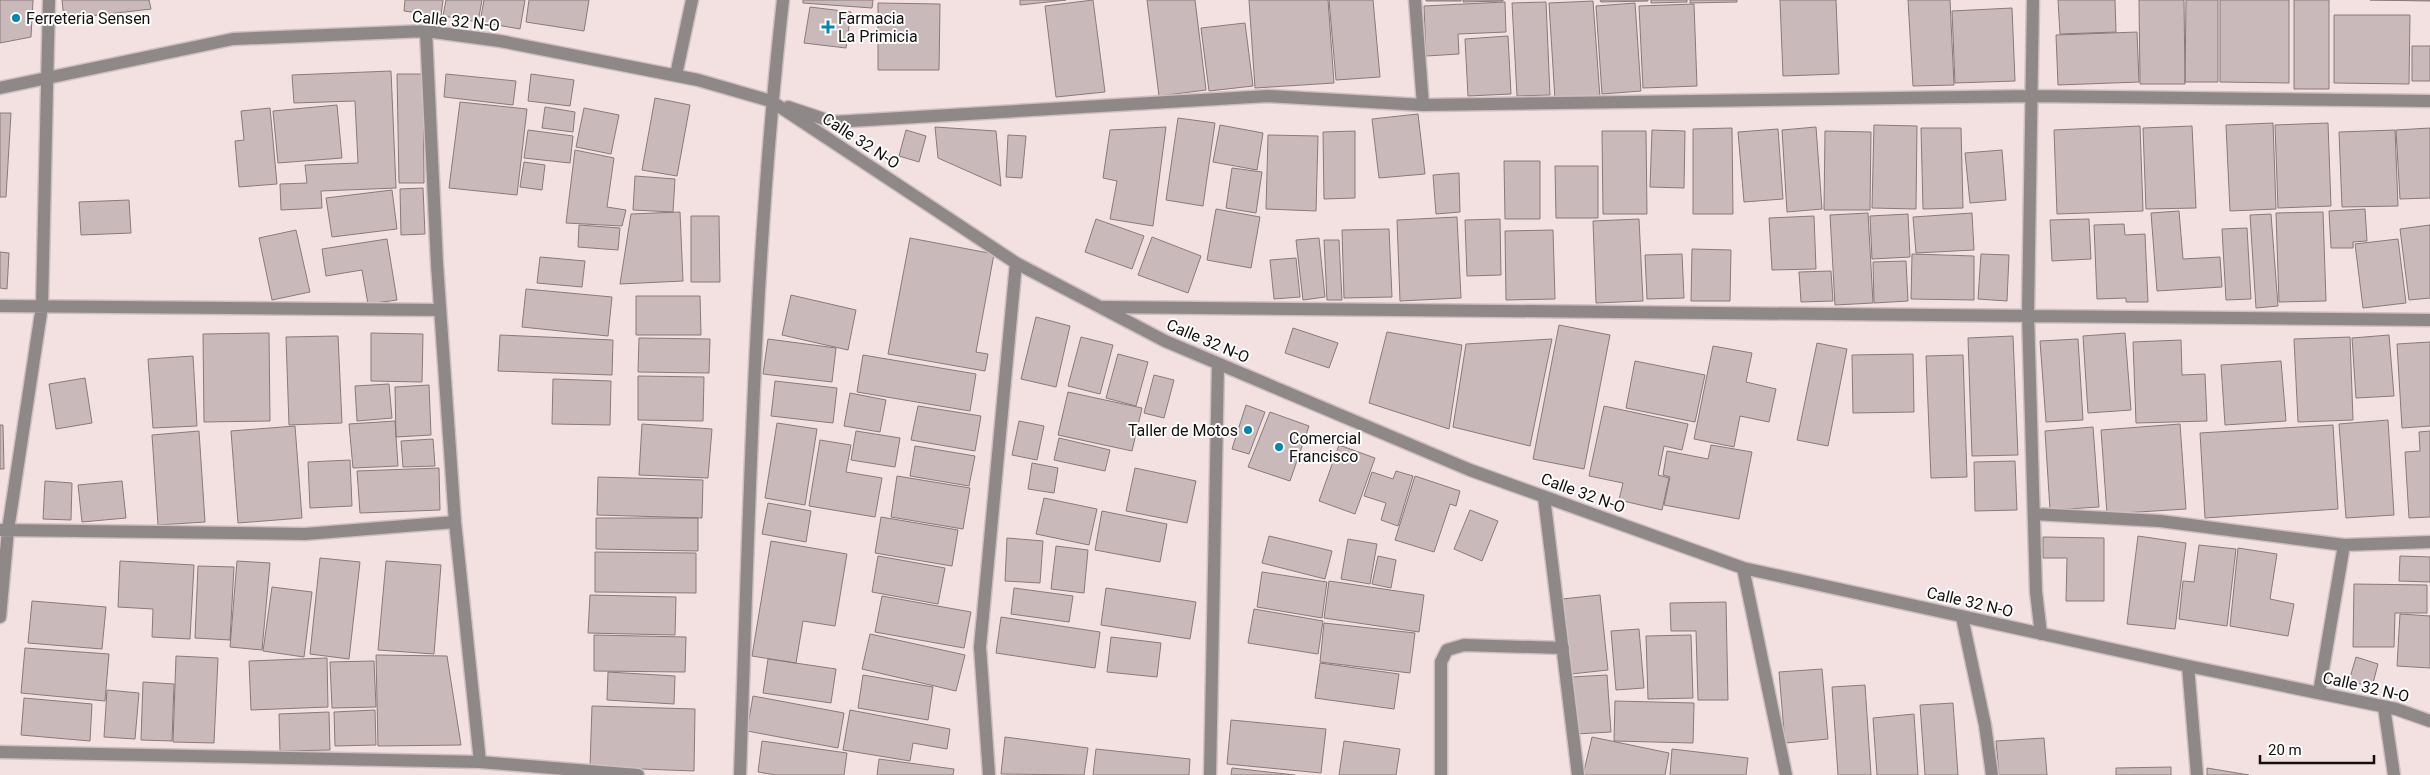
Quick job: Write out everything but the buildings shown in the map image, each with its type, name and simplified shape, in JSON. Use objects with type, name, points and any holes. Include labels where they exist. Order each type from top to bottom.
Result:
[{"type":"street","points":[[0,617],[4,530],[42,306],[49,0]]},
{"type":"street","points":[[676,75],[692,0]]},
{"type":"street","points":[[740,775],[752,435],[771,101],[783,0]]},
{"type":"street","points":[[1415,0],[1423,105]]},
{"type":"street","points":[[2033,0],[2028,314],[2036,592],[2041,634]]},
{"type":"street","points":[[426,31],[440,310],[455,522],[480,762]]},
{"type":"street","name":"Calle 32 N-O","points":[[0,88],[233,40],[426,31],[500,41],[676,75],[771,101],[1016,263],[1165,342],[1470,470],[1744,568],[2188,666],[2384,707],[2430,721]]},
{"type":"street","points":[[771,101],[833,122],[1268,96],[1423,105],[2032,96],[2430,101]]},
{"type":"street","points":[[989,775],[980,647],[1016,263]]},
{"type":"street","points":[[0,306],[440,310]]},
{"type":"street","points":[[1101,307],[2028,314],[2430,320]]},
{"type":"street","points":[[1210,775],[1218,364]]},
{"type":"street","points":[[1544,497],[1578,775]]},
{"type":"street","points":[[2034,514],[2160,521],[2344,545],[2430,542]]},
{"type":"street","points":[[4,530],[305,534],[455,522]]},
{"type":"street","points":[[2320,693],[2344,545]]},
{"type":"street","points":[[1744,568],[1786,775]]},
{"type":"street","points":[[1962,616],[1985,725],[1992,775]]},
{"type":"street","points":[[1441,775],[1441,662],[1447,650],[1464,645],[1563,648]]},
{"type":"street","points":[[2188,666],[2197,775]]},
{"type":"street","points":[[2384,707],[2394,775]]},
{"type":"street","points":[[0,752],[480,762],[638,775]]},
{"type":"place","name":"Ferreteria Sensen","points":[[16,18]]},
{"type":"place","name":"Farmacia La Primicia","points":[[828,27]]},
{"type":"place","name":"Taller de Motos","points":[[1248,430]]},
{"type":"place","name":"Comercial Francisco","points":[[1279,447]]}]
